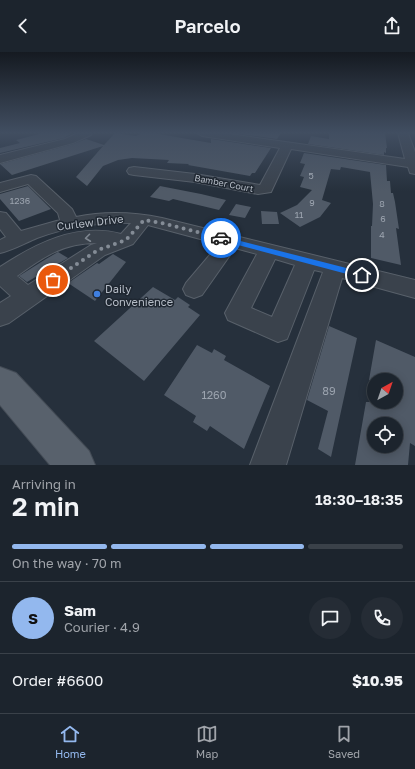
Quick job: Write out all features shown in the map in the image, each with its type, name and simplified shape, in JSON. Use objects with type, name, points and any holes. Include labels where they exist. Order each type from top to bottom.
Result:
[{"type":"main road","points":[[1,379],[75,465]]},
{"type":"street","points":[[0,159],[25,152]]},
{"type":"street","name":"Bamber Court","points":[[134,171],[196,178],[258,190],[266,188],[269,179],[284,152]]},
{"type":"street","points":[[325,152],[414,167],[409,152]]},
{"type":"street","points":[[0,188],[31,179],[66,212],[69,223]]},
{"type":"street","name":"Curlew Drive","points":[[0,247],[47,228],[69,223],[100,219],[129,218],[162,223],[415,289]]},
{"type":"street","points":[[0,316],[98,250],[126,240],[144,220]]},
{"type":"street","points":[[1,221],[17,239]]},
{"type":"street","points":[[27,298],[4,277],[34,255],[51,246],[71,240],[98,237],[126,240]]},
{"type":"street","points":[[194,289],[231,241]]},
{"type":"street","points":[[269,251],[237,313],[278,331],[307,261]]},
{"type":"street","points":[[268,465],[335,268]]},
{"type":"building","points":[[43,152],[83,152],[12,175],[0,164]]},
{"type":"building","points":[[98,152],[268,152],[255,173],[252,173],[250,176],[188,165],[189,164],[167,163],[169,160],[132,158],[118,160],[103,166],[87,186],[76,177]]},
{"type":"building","points":[[365,152],[384,152],[384,155]]},
{"type":"building","points":[[304,153],[386,165],[387,181],[390,181],[391,193],[393,193],[395,202],[399,229],[396,228],[401,265],[371,258],[373,204],[370,172],[341,167],[340,170],[331,169],[322,200],[331,203],[320,217],[300,227],[280,213],[297,205],[312,190],[300,187],[304,177],[300,176],[305,164],[300,163]]},
{"type":"building","points":[[28,186],[51,209],[19,221],[0,199],[0,194]]},
{"type":"building","points":[[160,186],[226,200],[219,210],[173,199],[169,201],[150,197]]},
{"type":"building","points":[[236,204],[251,207],[245,218],[229,215]]},
{"type":"building","points":[[261,211],[277,212],[279,224],[262,224]]},
{"type":"building","points":[[58,252],[68,258],[27,282],[19,276],[46,259]]},
{"type":"building","points":[[113,254],[126,262],[95,301],[68,283],[97,263],[99,264]]},
{"type":"building","points":[[153,287],[175,300],[178,297],[190,305],[188,307],[200,315],[144,381],[94,341]]},
{"type":"building","points":[[329,326],[357,338],[331,457],[318,449],[328,411],[307,400]]},
{"type":"building","points":[[376,340],[415,357],[415,446],[410,443],[408,465],[355,465],[366,402],[367,409],[403,409],[403,373],[370,373]]},
{"type":"building","points":[[197,345],[212,353],[214,349],[226,356],[224,360],[270,386],[244,449],[210,426],[207,431],[193,422],[196,416],[164,395]]},
{"type":"way so far","points":[[53,280],[98,250],[126,240],[144,220],[221,238]]},
{"type":"place","name":"Daily Convenience","points":[[97,294]]},
{"type":"route","points":[[221,238],[362,275]]}]
